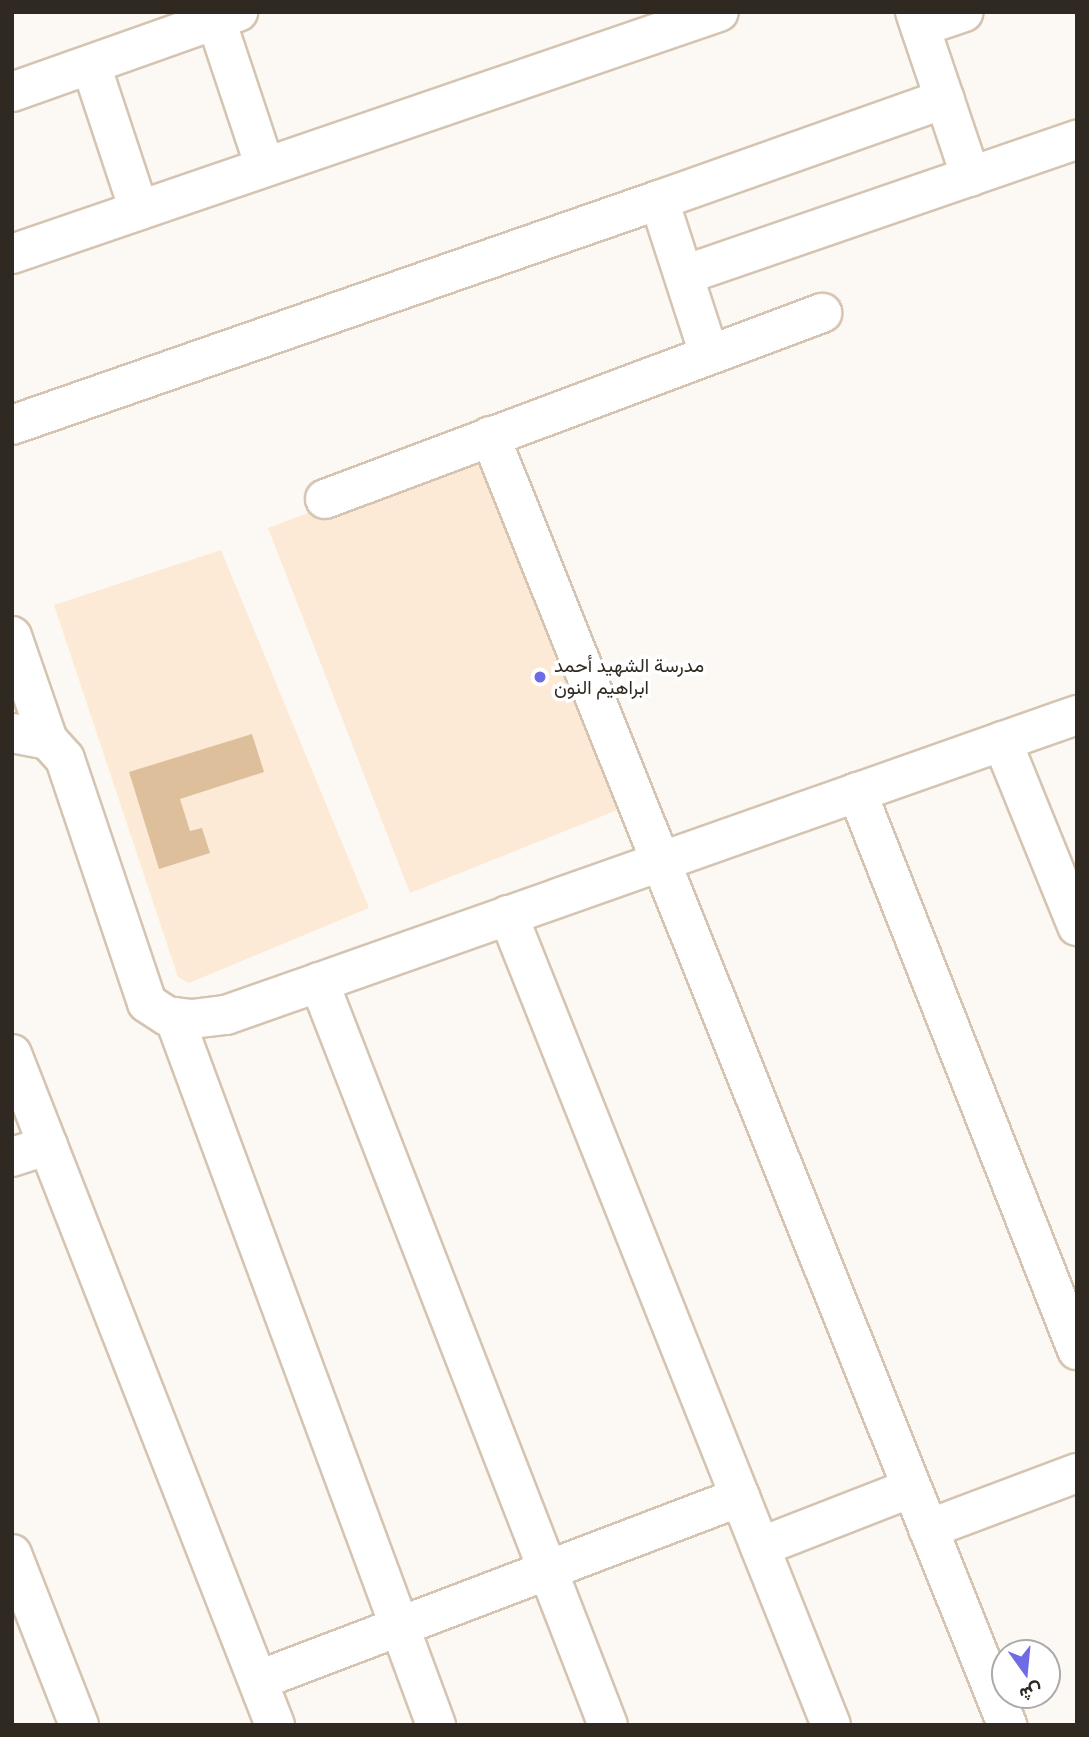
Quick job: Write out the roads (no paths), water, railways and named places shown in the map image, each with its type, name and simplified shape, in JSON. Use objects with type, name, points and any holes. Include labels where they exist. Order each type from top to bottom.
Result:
[{"type":"street","points":[[12,254],[719,12]]},
{"type":"street","points":[[964,12],[918,20],[971,177]]},
{"type":"street","points":[[12,92],[227,15],[265,167]]},
{"type":"street","points":[[91,65],[139,211]]},
{"type":"street","points":[[12,425],[945,99]]},
{"type":"street","points":[[684,275],[1077,140]]},
{"type":"street","points":[[659,200],[709,354]]},
{"type":"street","points":[[325,499],[822,313]]},
{"type":"street","points":[[490,436],[1007,1725]]},
{"type":"street","points":[[12,636],[30,736],[74,782],[148,1003],[174,1017],[226,1015],[1077,715]]},
{"type":"street","points":[[1002,741],[1077,926]]},
{"type":"street","points":[[857,792],[1077,1350]]},
{"type":"street","points":[[508,915],[831,1725]]},
{"type":"street","points":[[319,982],[608,1725]]},
{"type":"street","points":[[174,1017],[436,1725]]},
{"type":"street","points":[[12,1054],[275,1725]]},
{"type":"street","points":[[12,1157],[48,1144]]},
{"type":"street","points":[[928,1529],[1077,1473]]},
{"type":"street","points":[[760,1547],[911,1488]]},
{"type":"street","points":[[259,1680],[740,1497]]},
{"type":"street","points":[[12,1554],[79,1725]]},
{"type":"place","name":"مدرسة الشهيد أحمد ابراهيم النون","points":[[540,677]]}]
